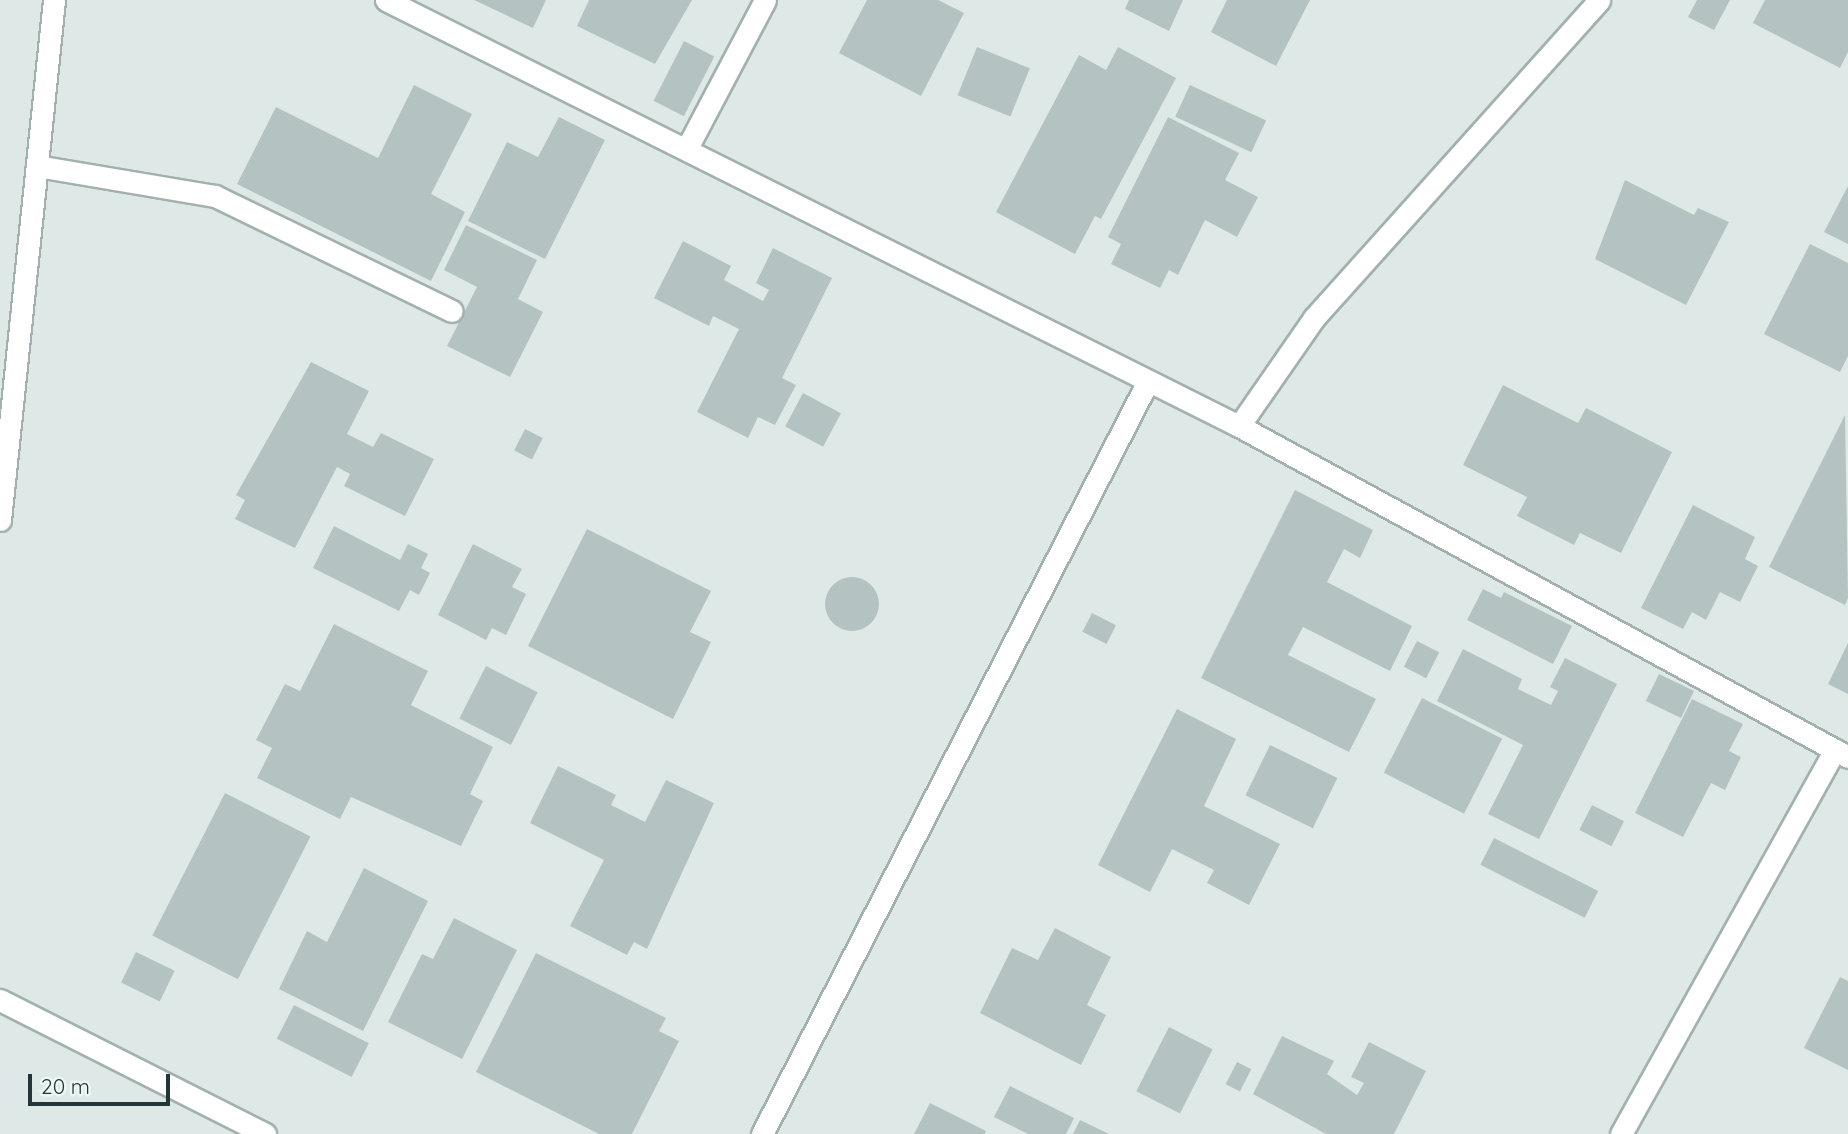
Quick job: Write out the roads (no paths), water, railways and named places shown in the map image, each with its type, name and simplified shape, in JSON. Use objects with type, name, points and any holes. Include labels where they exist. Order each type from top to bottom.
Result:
[{"type":"street","points":[[0,520],[54,0]]},
{"type":"street","points":[[386,0],[1239,426],[1842,753],[1621,1134]]},
{"type":"street","points":[[687,148],[765,0]]},
{"type":"street","points":[[1239,426],[1314,318],[1599,0]]},
{"type":"street","points":[[37,166],[215,196],[452,311]]},
{"type":"street","points":[[762,1134],[1148,381]]},
{"type":"street","points":[[0,1000],[265,1134]]}]
